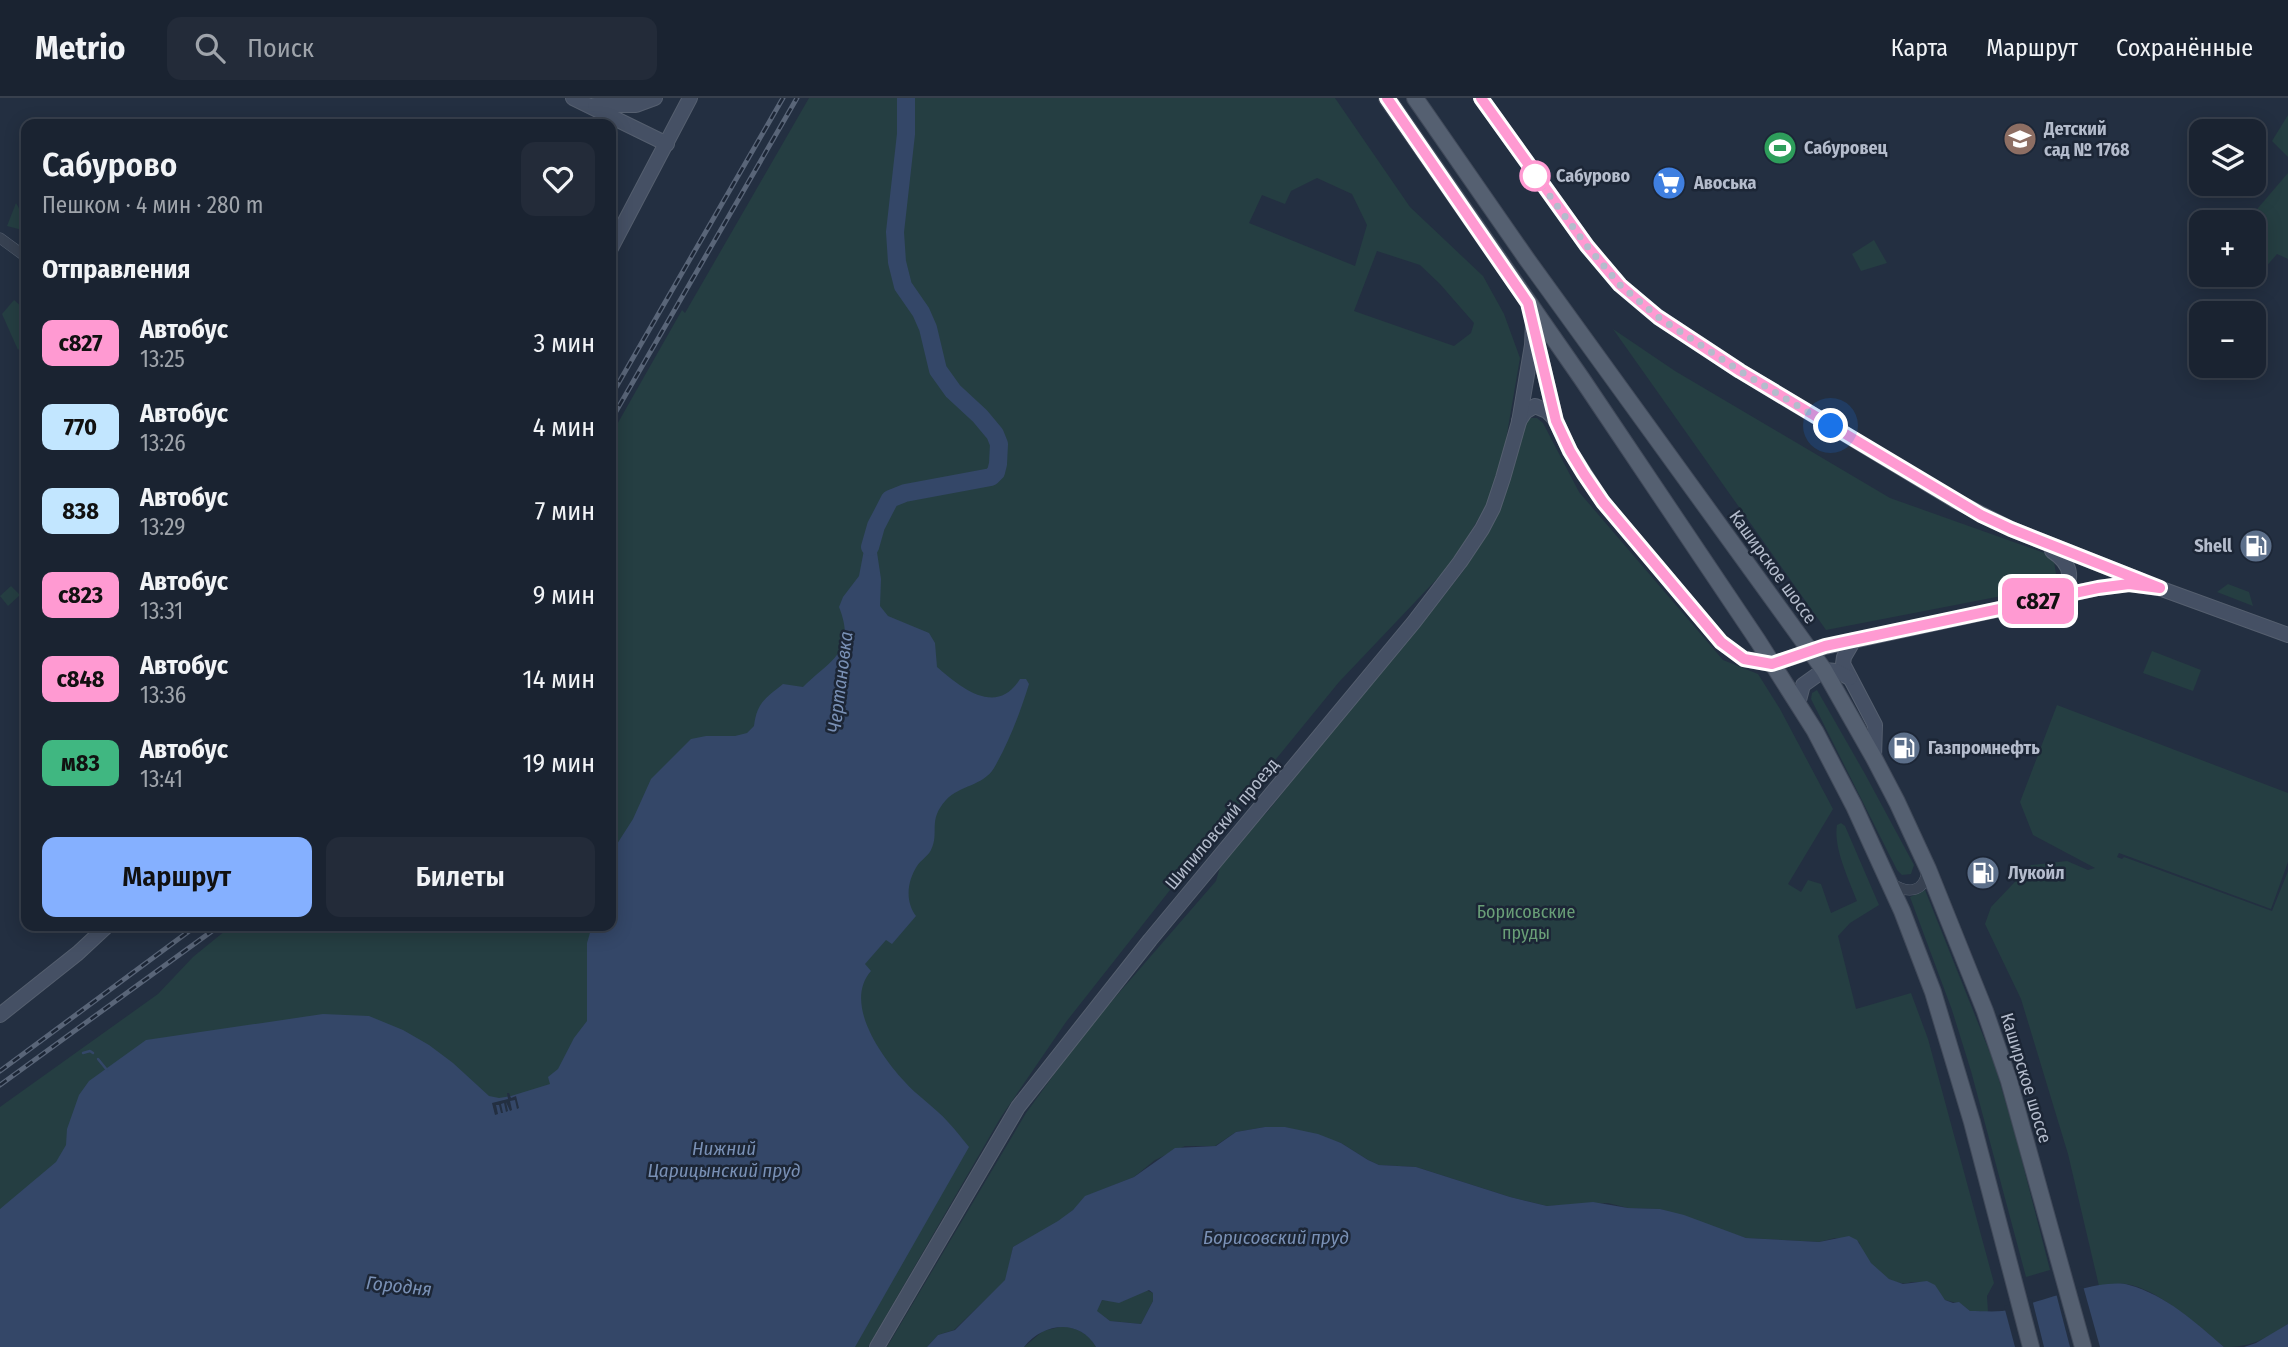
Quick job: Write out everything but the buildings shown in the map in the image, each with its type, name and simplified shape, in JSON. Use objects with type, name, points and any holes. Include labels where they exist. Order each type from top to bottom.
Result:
[{"type":"main road","points":[[573,98],[667,144]]},
{"type":"main road","points":[[590,105],[628,106],[655,98]]},
{"type":"main road","points":[[616,239],[691,98]]},
{"type":"main road","points":[[1387,98],[1582,379],[1772,664],[1798,704],[1854,806],[1902,911],[1933,992],[1972,1122],[2031,1347]]},
{"type":"main road","name":"Каширское шоссе","points":[[1416,98],[1526,258],[1811,651],[1874,758],[1928,869],[1993,1034],[2009,1081],[2083,1347]]},
{"type":"main road","points":[[1481,98],[1587,246],[1620,285],[1658,317],[1740,371],[1954,500],[2001,524],[2160,588],[2288,635]]},
{"type":"main road","name":"Шипиловский проезд","points":[[877,1347],[1018,1107],[1150,940],[1414,622],[1460,562],[1493,508],[1518,422],[1530,362],[1533,322],[1528,303]]},
{"type":"main road","points":[[1533,322],[1556,421],[1570,451],[1603,502],[1721,642],[1744,659],[1772,664],[1854,640],[2117,585],[2160,588]]},
{"type":"main road","points":[[1518,422],[1525,412],[1535,406],[1547,411],[1556,421]]},
{"type":"main road","points":[[2037,540],[2059,556],[2068,568],[2069,582],[2065,591],[2052,598]]},
{"type":"main road","points":[[1854,640],[1843,664],[1875,725],[1874,758]]},
{"type":"main road","points":[[1798,704],[1803,685],[1824,670],[1836,671],[1850,678]]},
{"type":"main road","points":[[0,1015],[102,931]]},
{"type":"street","points":[[0,238],[21,253]]},
{"type":"street","points":[[1887,880],[1898,888],[1912,890],[1924,884],[1928,869]]},
{"type":"green space","points":[[809,98],[1335,98],[1410,207],[1483,276],[1504,314],[1520,358],[1502,463],[1487,504],[1453,562],[1339,682],[1066,1022],[1001,1117],[868,1347],[0,1347],[0,1107],[158,994],[193,957],[225,931],[616,931],[616,426],[682,310],[685,313]],"holes":[[[1317,178],[1352,194],[1367,225],[1355,266],[1249,223],[1262,195],[1285,204],[1291,191]],[[1377,251],[1420,265],[1474,323],[1471,333],[1454,346],[1354,311]]]},
{"type":"green space","points":[[2288,115],[2288,157],[2272,141]]},
{"type":"green space","points":[[2288,173],[2288,259],[2277,254],[2266,267],[2266,210],[2256,210]]},
{"type":"green space","points":[[16,203],[21,212],[21,230],[7,226]]},
{"type":"green space","points":[[1874,240],[1887,263],[1861,271],[1852,254]]},
{"type":"green space","points":[[14,300],[21,306],[21,347],[18,350],[2,314]]},
{"type":"green space","points":[[1613,329],[1675,371],[1890,498],[2053,556],[2058,585],[1826,630]]},
{"type":"green space","name":"Борисовские пруды","points":[[1530,418],[1537,418],[1543,423],[1579,492],[1723,660],[1758,674],[1780,709],[1833,809],[1788,884],[1801,892],[1808,880],[1821,884],[1831,913],[1857,901],[1837,843],[1837,825],[1841,823],[1845,826],[1879,905],[1850,923],[1838,936],[1856,1009],[1911,993],[1928,1039],[1994,1283],[1987,1296],[1988,1312],[1970,1311],[1961,1304],[1945,1300],[1927,1285],[1917,1282],[1901,1283],[1888,1278],[1870,1262],[1859,1242],[1835,1238],[1819,1242],[1746,1238],[1660,1209],[1628,1208],[1608,1203],[1547,1206],[1416,1167],[1379,1165],[1341,1143],[1285,1127],[1265,1127],[1236,1132],[1215,1146],[1185,1146],[1155,1160],[1134,1177],[1089,1195],[1044,1231],[1013,1247],[1006,1280],[954,1330],[938,1335],[927,1347],[887,1347],[1026,1113],[1085,1032],[1216,881],[1229,852],[1269,810],[1430,607],[1435,607],[1464,570],[1501,506]]},
{"type":"green space","points":[[2228,584],[2249,592],[2253,606],[2217,592]]},
{"type":"green space","points":[[11,586],[20,595],[8,606],[0,596]]},
{"type":"green space","points":[[2152,651],[2201,670],[2193,691],[2143,673]]},
{"type":"green space","points":[[1817,690],[1914,865],[1911,874],[1902,875],[1897,870],[1811,699],[1812,693]]},
{"type":"green space","points":[[2057,705],[2288,793],[2288,862],[2271,909],[2119,853],[2117,857],[2124,857],[2272,911],[2288,871],[2288,1324],[2250,1344],[2224,1347],[2178,1310],[2138,1287],[2123,1284],[2099,1286],[2068,1154],[2021,999],[1985,924],[1991,907],[2031,865],[2067,861],[2088,870],[2095,868],[2033,835],[2020,802]]},
{"type":"green space","points":[[1925,890],[1994,1063],[2050,1270],[2026,1277],[1971,1071],[1952,1010],[1910,897]]},
{"type":"green space","points":[[1146,1290],[1153,1293],[1153,1301],[1141,1324],[1110,1321],[1096,1311],[1102,1300],[1121,1301]]},
{"type":"green space","points":[[1064,1326],[1083,1333],[1096,1347],[1024,1347],[1043,1331]]},
{"type":"water","name":"Нижний Царицынский пруд","points":[[876,526],[875,539],[881,579],[880,606],[888,616],[929,633],[935,643],[937,667],[957,683],[979,695],[1001,696],[1011,690],[1020,679],[1026,679],[1029,684],[1014,727],[994,768],[984,778],[952,795],[940,807],[935,820],[931,850],[917,866],[909,885],[910,904],[916,916],[892,944],[886,940],[865,964],[871,971],[863,984],[863,1013],[876,1044],[904,1081],[954,1128],[969,1147],[855,1347],[0,1347],[0,1209],[56,1162],[66,1145],[67,1129],[79,1095],[89,1081],[146,1040],[323,1014],[369,1016],[403,1030],[429,1045],[489,1096],[511,1096],[550,1084],[548,1077],[558,1069],[574,1038],[587,1021],[587,943],[591,931],[616,931],[616,847],[633,819],[651,779],[691,739],[747,733],[754,726],[763,701],[772,693],[783,684],[803,687],[831,662],[843,645],[845,635],[839,607],[859,576],[864,550]]},
{"type":"water","name":"Борисовский пруд","points":[[1285,1127],[1318,1134],[1341,1143],[1379,1165],[1416,1167],[1547,1206],[1593,1202],[1628,1208],[1660,1209],[1746,1238],[1819,1242],[1849,1236],[1857,1240],[1871,1263],[1889,1279],[1903,1284],[1927,1281],[1935,1285],[1945,1300],[1959,1302],[1970,1311],[2002,1311],[2085,1288],[2129,1285],[2168,1303],[2224,1347],[1096,1347],[1080,1331],[1061,1327],[1041,1333],[1024,1347],[927,1347],[938,1335],[955,1330],[1005,1280],[1013,1247],[1058,1221],[1073,1210],[1085,1196],[1134,1177],[1175,1148],[1216,1146],[1236,1132]],"holes":[[[1149,1290],[1153,1293],[1153,1301],[1141,1324],[1110,1321],[1097,1311],[1102,1300],[1119,1303]]]},
{"type":"water","points":[[2288,1324],[2288,1347],[2244,1347],[2256,1343]]},
{"type":"pier","points":[[507,1093],[511,1098],[516,1096],[519,1108],[517,1109],[515,1100],[510,1101],[510,1111],[506,1102],[508,1111],[506,1112],[504,1103],[501,1104],[503,1113],[499,1105],[496,1105],[498,1114],[495,1115],[492,1103],[508,1099]]},
{"type":"pier","points":[[2083,1286],[2100,1347],[2070,1347],[2056,1293]]},
{"type":"pier","points":[[2032,1299],[2044,1347],[2015,1347],[2004,1306]]},
{"type":"waterway","name":"Чертановка","points":[[870,547],[876,526],[890,499],[905,493],[991,477],[998,464],[999,444],[995,434],[953,391],[938,370],[928,328],[921,312],[903,286],[897,262],[895,232],[906,134],[906,98]]},
{"type":"waterway","points":[[83,1053],[93,1053]]},
{"type":"waterway","points":[[98,1059],[107,1070]]},
{"type":"railway","points":[[616,387],[783,98]]},
{"type":"railway","points":[[616,411],[797,98]]},
{"type":"railway","points":[[0,1071],[189,931]]},
{"type":"railway","points":[[0,1085],[212,931]]},
{"type":"bus line","name":"с827","points":[[1387,98],[1528,303],[1556,421],[1584,474],[1603,502],[1733,653],[1744,659],[1772,664],[1825,646],[2098,588],[2129,584],[2160,588],[1981,515],[1740,371],[1658,317],[1620,285],[1587,246],[1481,98]]},
{"type":"place","name":"Детский сад № 1768","points":[[2020,139]]},
{"type":"place","name":"Сабуровец","points":[[1780,148]]},
{"type":"place","name":"Сабурово","points":[[1535,176]]},
{"type":"place","name":"Авоська","points":[[1669,183]]},
{"type":"place","name":"Shell","points":[[2256,546]]},
{"type":"place","name":"Газпромнефть","points":[[1904,748]]},
{"type":"place","name":"Лукойл","points":[[1983,873]]},
{"type":"route","points":[[1535,176],[1620,285],[1658,317],[1831,426]]},
{"type":"water label","name":"Городня","points":[[399,1286]]}]
